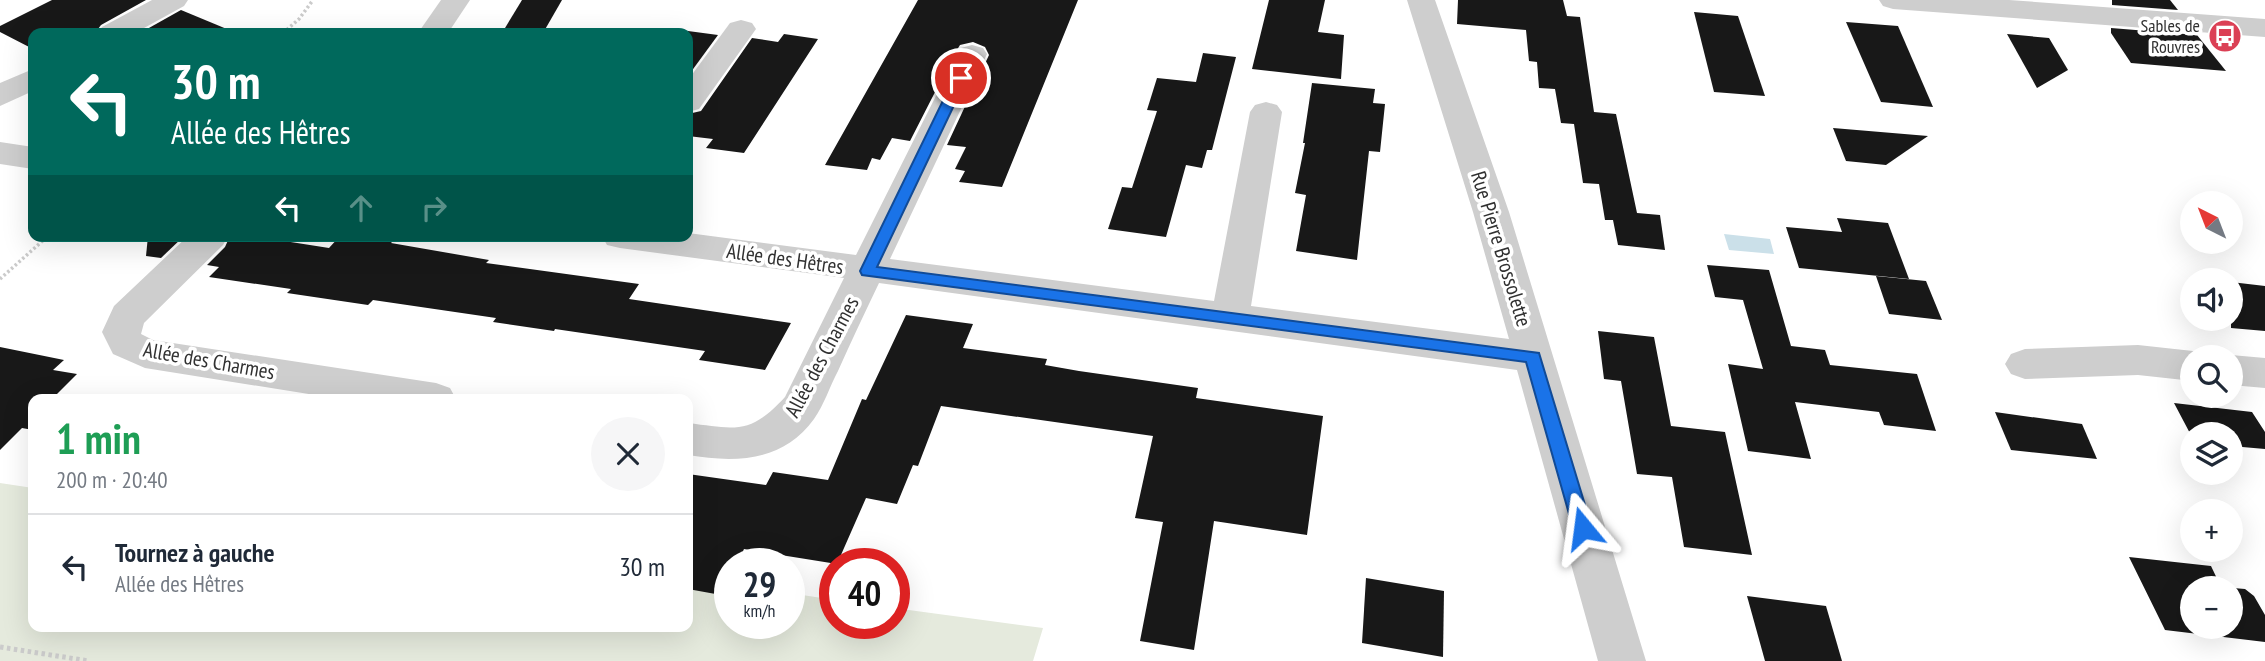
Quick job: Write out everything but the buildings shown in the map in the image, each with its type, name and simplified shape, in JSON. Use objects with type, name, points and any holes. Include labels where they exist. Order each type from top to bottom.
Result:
[{"type":"street","points":[[122,28],[174,0]]},
{"type":"street","points":[[436,28],[456,0]]},
{"type":"street","name":"Rue Pierre Brossolette","points":[[1421,0],[1492,212],[1622,661]]},
{"type":"street","points":[[1892,0],[2265,28]]},
{"type":"street","points":[[693,95],[741,29]]},
{"type":"street","name":"Allée des Charmes","points":[[693,440],[748,445],[768,439],[785,426],[800,407],[972,54]]},
{"type":"street","points":[[0,96],[28,81]]},
{"type":"street","points":[[1230,318],[1266,112]]},
{"type":"street","points":[[0,153],[28,157]]},
{"type":"street","name":"Allée des Charmes","points":[[204,242],[127,316],[121,332],[127,344],[145,353],[404,394]]},
{"type":"street","name":"Allée des Hêtres","points":[[662,242],[1533,357]]},
{"type":"street","points":[[2025,364],[2138,360],[2180,365]]},
{"type":"street","points":[[2243,371],[2265,373]]},
{"type":"path","points":[[289,28],[313,0]]},
{"type":"path","points":[[0,279],[41,242]]},
{"type":"path","points":[[0,647],[89,661]]},
{"type":"shaded area","points":[[0,483],[28,487],[28,632],[693,632],[693,580],[714,583],[714,639],[805,639],[805,595],[819,598],[819,639],[910,639],[910,610],[1043,628],[1033,661],[0,661]]},
{"type":"water","points":[[1724,234],[1770,239],[1774,254],[1729,250]]},
{"type":"place","name":"Sables de Rouvres","points":[[2225,36]]},
{"type":"route","points":[[961,78],[867,271],[1533,357],[1583,528]]}]
